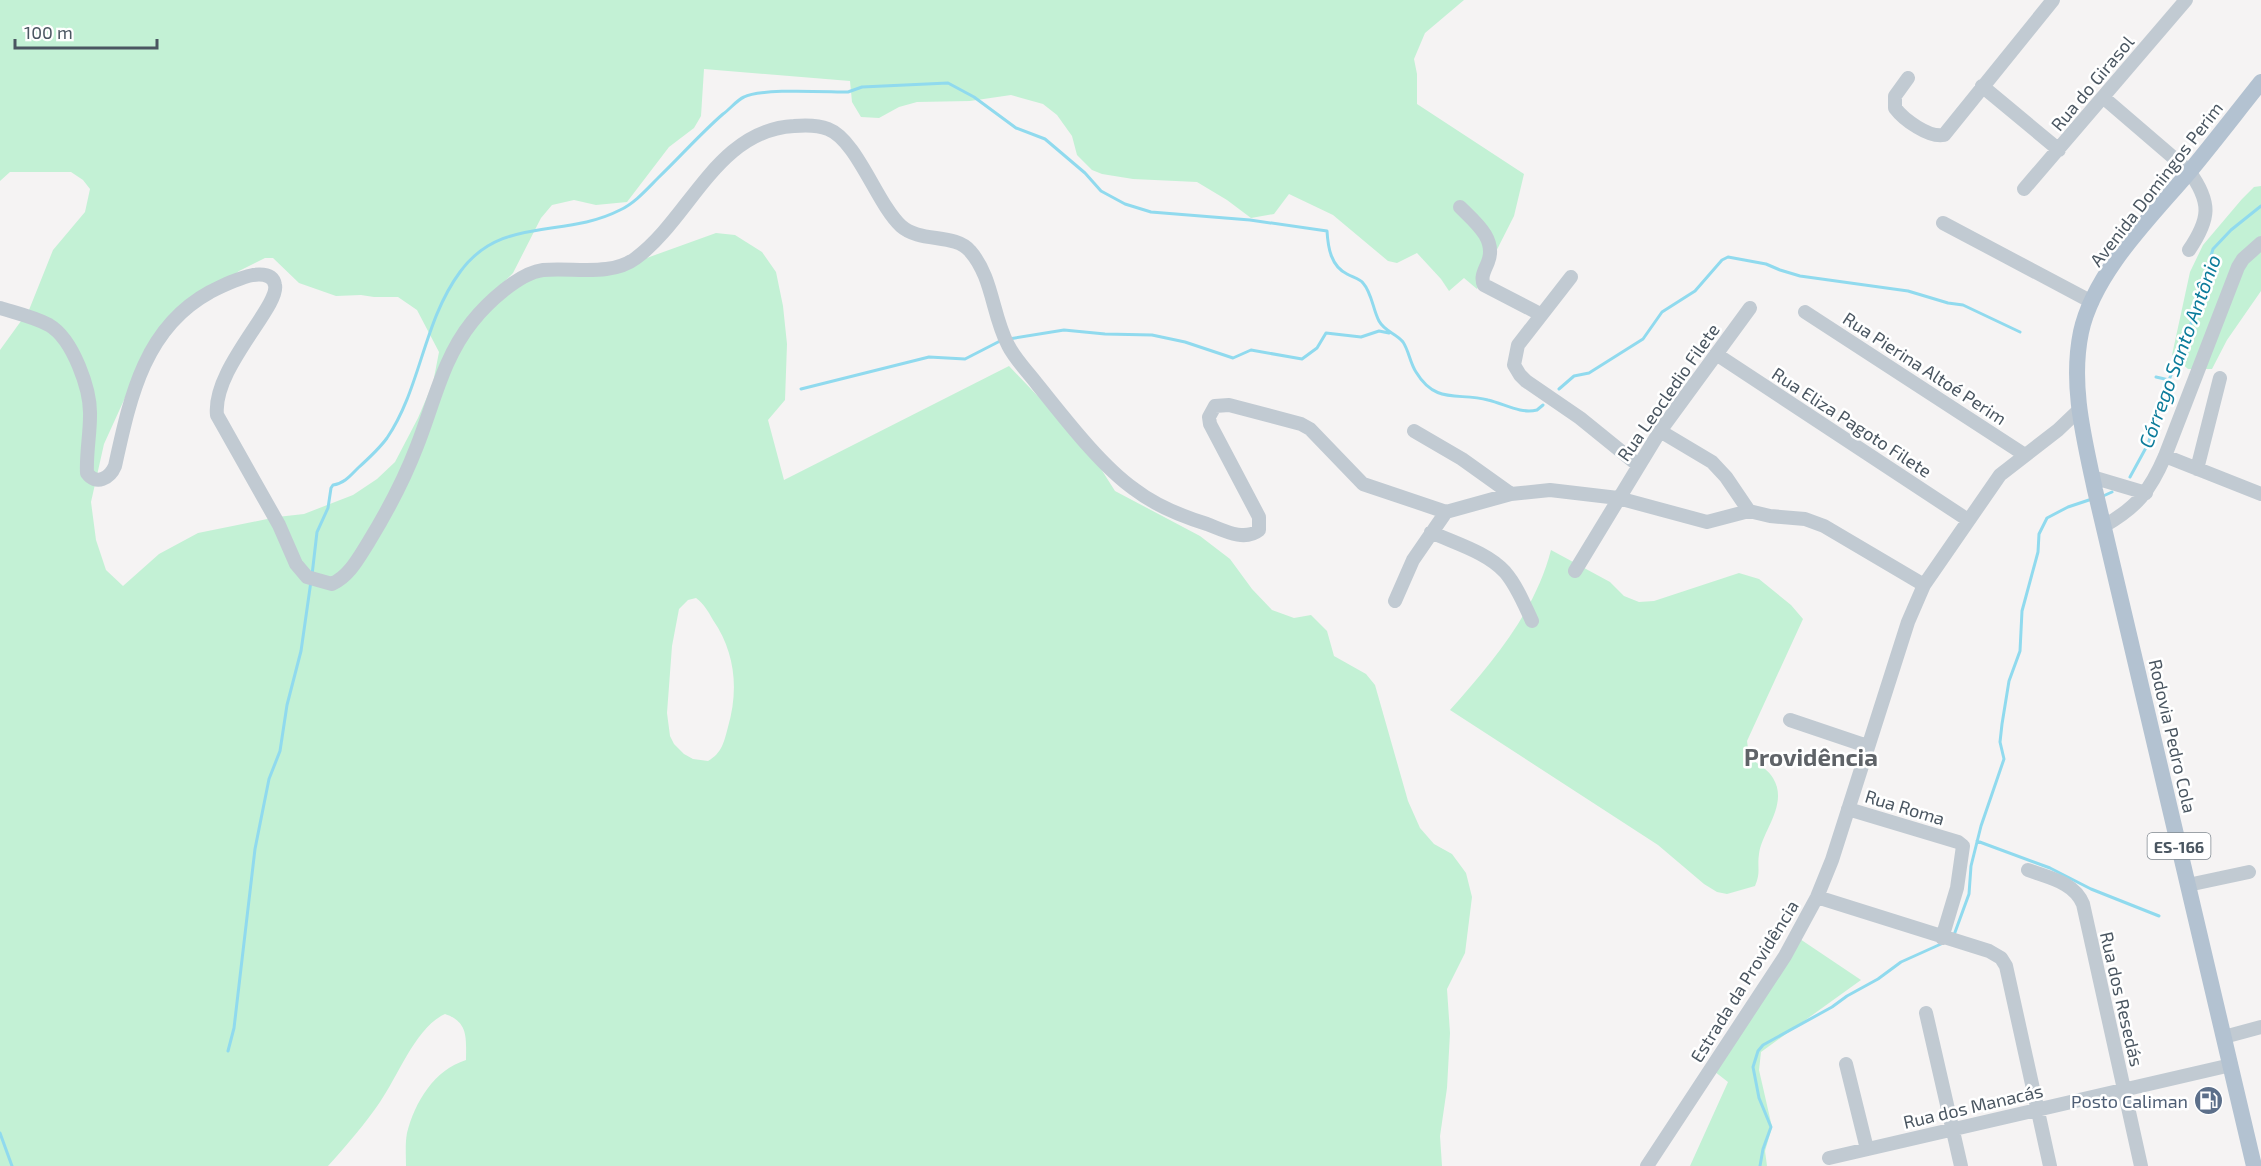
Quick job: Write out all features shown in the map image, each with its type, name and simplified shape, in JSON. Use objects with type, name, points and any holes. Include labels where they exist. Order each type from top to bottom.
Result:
[{"type":"main road","name":"Avenida Domingos Perim","points":[[2102,518],[2079,410],[2077,384],[2081,332],[2092,302],[2125,249],[2261,82]]},
{"type":"main road","name":"Rodovia Pedro Cola","points":[[2102,518],[2254,1166]]},
{"type":"street","points":[[1908,78],[1895,96],[1895,108],[1904,117],[1937,135],[1944,135],[2053,0]]},
{"type":"street","name":"Rua do Girasol","points":[[2024,189],[2186,0]]},
{"type":"street","points":[[1982,86],[2059,150]]},
{"type":"street","points":[[2104,98],[2189,171],[2200,189],[2206,212],[2204,227],[2189,250]]},
{"type":"street","points":[[0,308],[50,326],[62,336],[81,372],[90,403],[87,472],[94,479],[103,479],[111,474],[115,466],[135,387],[146,362],[172,321],[193,302],[224,285],[257,274],[266,275],[274,280],[276,287],[273,298],[243,343],[219,390],[216,398],[217,415],[279,525],[296,564],[307,577],[332,584],[347,574],[388,510],[417,447],[449,357],[475,318],[499,294],[539,270],[605,269],[631,262],[648,249],[698,188],[727,157],[750,140],[779,126],[806,125],[827,128],[838,135],[867,176],[891,216],[903,229],[912,234],[960,243],[969,249],[984,274],[994,312],[1014,355],[1054,406],[1118,476],[1154,503],[1185,517],[1241,536],[1254,534],[1259,530],[1259,517],[1210,424],[1211,411],[1215,406],[1221,405],[1262,413],[1310,429],[1356,478],[1369,488],[1446,512],[1511,494],[1550,490],[1618,498],[1707,522],[1749,511],[1770,516],[1805,519],[1824,526],[1924,585]]},
{"type":"street","points":[[1460,207],[1478,224],[1489,242],[1490,254],[1482,283],[1540,314]]},
{"type":"street","points":[[1943,223],[2092,302]]},
{"type":"street","points":[[2102,518],[2130,509],[2146,493],[2165,456],[2238,267],[2243,259],[2261,243]]},
{"type":"street","points":[[1571,277],[1523,337],[1515,352],[1514,365],[1520,375],[1580,418],[1638,465]]},
{"type":"street","name":"Rua Leocledio Filete","points":[[1575,571],[1660,430],[1750,308]]},
{"type":"street","name":"Rua Pierina Altoé Perim","points":[[1805,312],[2025,455]]},
{"type":"street","name":"Rua Eliza Pagoto Filete","points":[[1716,354],[1968,520]]},
{"type":"street","points":[[2197,469],[2220,378]]},
{"type":"street","name":"Estrada da Providência","points":[[1647,1166],[1785,957],[1817,897],[1826,877],[1908,622],[1924,585],[2000,475],[2079,410]]},
{"type":"street","points":[[1660,430],[1712,462],[1726,477],[1749,511]]},
{"type":"street","points":[[1414,431],[1462,459],[1511,494]]},
{"type":"street","points":[[2165,456],[2261,494]]},
{"type":"street","points":[[2094,483],[2146,493]]},
{"type":"street","points":[[1395,601],[1413,560],[1446,512]]},
{"type":"street","points":[[1431,532],[1478,554],[1504,572],[1514,584],[1532,621]]},
{"type":"street","points":[[1790,720],[1867,746]]},
{"type":"street","name":"Rua Roma","points":[[1848,809],[1961,844],[1964,854],[1947,939]]},
{"type":"street","name":"Rua dos Resedás","points":[[2028,870],[2067,885],[2080,897],[2141,1166]]},
{"type":"street","points":[[2188,885],[2249,872]]},
{"type":"street","points":[[1817,897],[1989,951],[2004,962],[2050,1166]]},
{"type":"street","points":[[1926,1013],[1960,1166]]},
{"type":"street","points":[[2224,1037],[2261,1027]]},
{"type":"street","points":[[1846,1064],[1867,1149]]},
{"type":"street","name":"Rua dos Manacás","points":[[1829,1158],[2231,1065]]},
{"type":"green space","points":[[0,0],[1464,0],[1425,33],[1414,59],[1417,74],[1417,104],[1524,174],[1514,216],[1477,289],[1464,278],[1449,291],[1417,253],[1397,263],[1388,261],[1333,215],[1289,194],[1274,214],[1251,218],[1197,182],[1133,179],[1092,170],[1077,155],[1072,136],[1057,115],[1043,104],[1011,95],[970,101],[917,102],[899,107],[879,118],[861,117],[852,102],[850,81],[704,69],[701,116],[694,128],[669,147],[627,202],[596,205],[574,200],[552,205],[541,218],[513,273],[499,287],[559,266],[585,263],[619,268],[716,233],[735,235],[762,252],[776,272],[783,306],[787,344],[785,400],[768,420],[784,480],[1009,366],[1089,450],[1115,491],[1200,536],[1230,559],[1252,589],[1272,610],[1294,618],[1311,615],[1327,631],[1334,656],[1366,674],[1375,685],[1408,801],[1420,828],[1434,844],[1452,854],[1466,873],[1472,897],[1465,953],[1447,989],[1450,1033],[1447,1088],[1440,1136],[1442,1166],[406,1166],[407,1133],[421,1099],[435,1079],[444,1071],[466,1060],[466,1038],[462,1027],[453,1017],[445,1014],[435,1020],[416,1041],[374,1110],[328,1166],[0,1166],[0,350],[29,310],[53,250],[85,212],[90,189],[83,180],[71,172],[10,172],[0,181]],"holes":[[[265,258],[273,258],[299,283],[336,296],[398,297],[417,310],[439,352],[433,383],[418,418],[395,462],[377,479],[353,495],[304,514],[277,517],[198,533],[159,554],[123,586],[106,570],[96,540],[91,502],[104,444],[129,389],[188,311],[239,271]],[[696,598],[708,611],[720,632],[733,671],[733,699],[724,742],[719,751],[708,761],[693,759],[674,744],[670,736],[667,713],[672,646],[679,609],[688,600]]]},
{"type":"green space","points":[[2261,186],[2261,291],[2227,340],[2212,369],[2188,369],[2172,355],[2190,272],[2203,245],[2242,199],[2254,187]]},
{"type":"green space","points":[[1551,550],[1610,582],[1624,596],[1639,602],[1654,601],[1739,573],[1759,579],[1791,605],[1803,619],[1747,741],[1749,756],[1773,778],[1778,798],[1761,845],[1755,886],[1727,894],[1717,892],[1704,884],[1658,845],[1450,710],[1510,636],[1534,595]]},
{"type":"green space","points":[[1797,937],[1861,980],[1761,1052],[1759,1070],[1772,1127],[1765,1151],[1767,1166],[1690,1166],[1728,1082],[1710,1068]]},
{"type":"waterway","points":[[312,575],[317,532],[328,508],[331,488],[350,476],[387,438],[408,398],[430,333],[448,291],[460,272],[476,254],[494,242],[514,235],[599,219],[620,210],[640,196],[736,102],[752,94],[764,92],[848,92],[862,87],[948,83],[974,97],[1016,128],[1045,139],[1085,173],[1101,191],[1125,204],[1151,212],[1250,220],[1327,231],[1330,250],[1337,266],[1363,283],[1379,321],[1384,328],[1403,342],[1416,372],[1431,389],[1448,395],[1488,400],[1525,411],[1537,410],[1543,405]]},
{"type":"waterway","name":"Córrego Santo Antônio","points":[[2130,477],[2148,444],[2169,380],[2190,327],[2213,249],[2231,230],[2261,206]]},
{"type":"waterway","points":[[1559,389],[1574,376],[1589,373],[1643,339],[1662,312],[1695,291],[1722,260],[1728,257],[1766,264],[1800,276],[1908,291],[1963,305],[2020,332]]},
{"type":"waterway","points":[[1009,339],[1064,330],[1152,335],[1185,342],[1233,358],[1251,350],[1302,359],[1317,348],[1326,333],[1361,337],[1379,331],[1389,333]]},
{"type":"waterway","points":[[801,389],[929,357],[965,359],[1002,340]]},
{"type":"waterway","points":[[2156,377],[2169,380]]},
{"type":"waterway","name":"Córrego Santo Antônio","points":[[2101,497],[2112,492]]},
{"type":"waterway","name":"Córrego Santo Antônio","points":[[1954,935],[1969,894],[1971,866],[1981,826],[2004,759],[2000,742],[2002,724],[2009,681],[2020,651],[2022,611],[2038,552],[2039,534],[2047,518],[2068,507],[2092,499]]},
{"type":"waterway","points":[[228,1051],[234,1028],[255,849],[269,779],[280,751],[287,705],[301,651],[311,581]]},
{"type":"waterway","points":[[1977,841],[2050,868],[2091,889],[2159,916]]},
{"type":"waterway","name":"Córrego Santo Antônio","points":[[1760,1166],[1771,1127],[1759,1098],[1753,1067],[1758,1051],[1763,1045],[1832,1007],[1901,962],[1941,944]]},
{"type":"waterway","points":[[0,1133],[12,1166]]},
{"type":"place","name":"Posto Caliman","points":[[2209,1101]]},
{"type":"district","name":"Providência","points":[[1811,756]]}]
